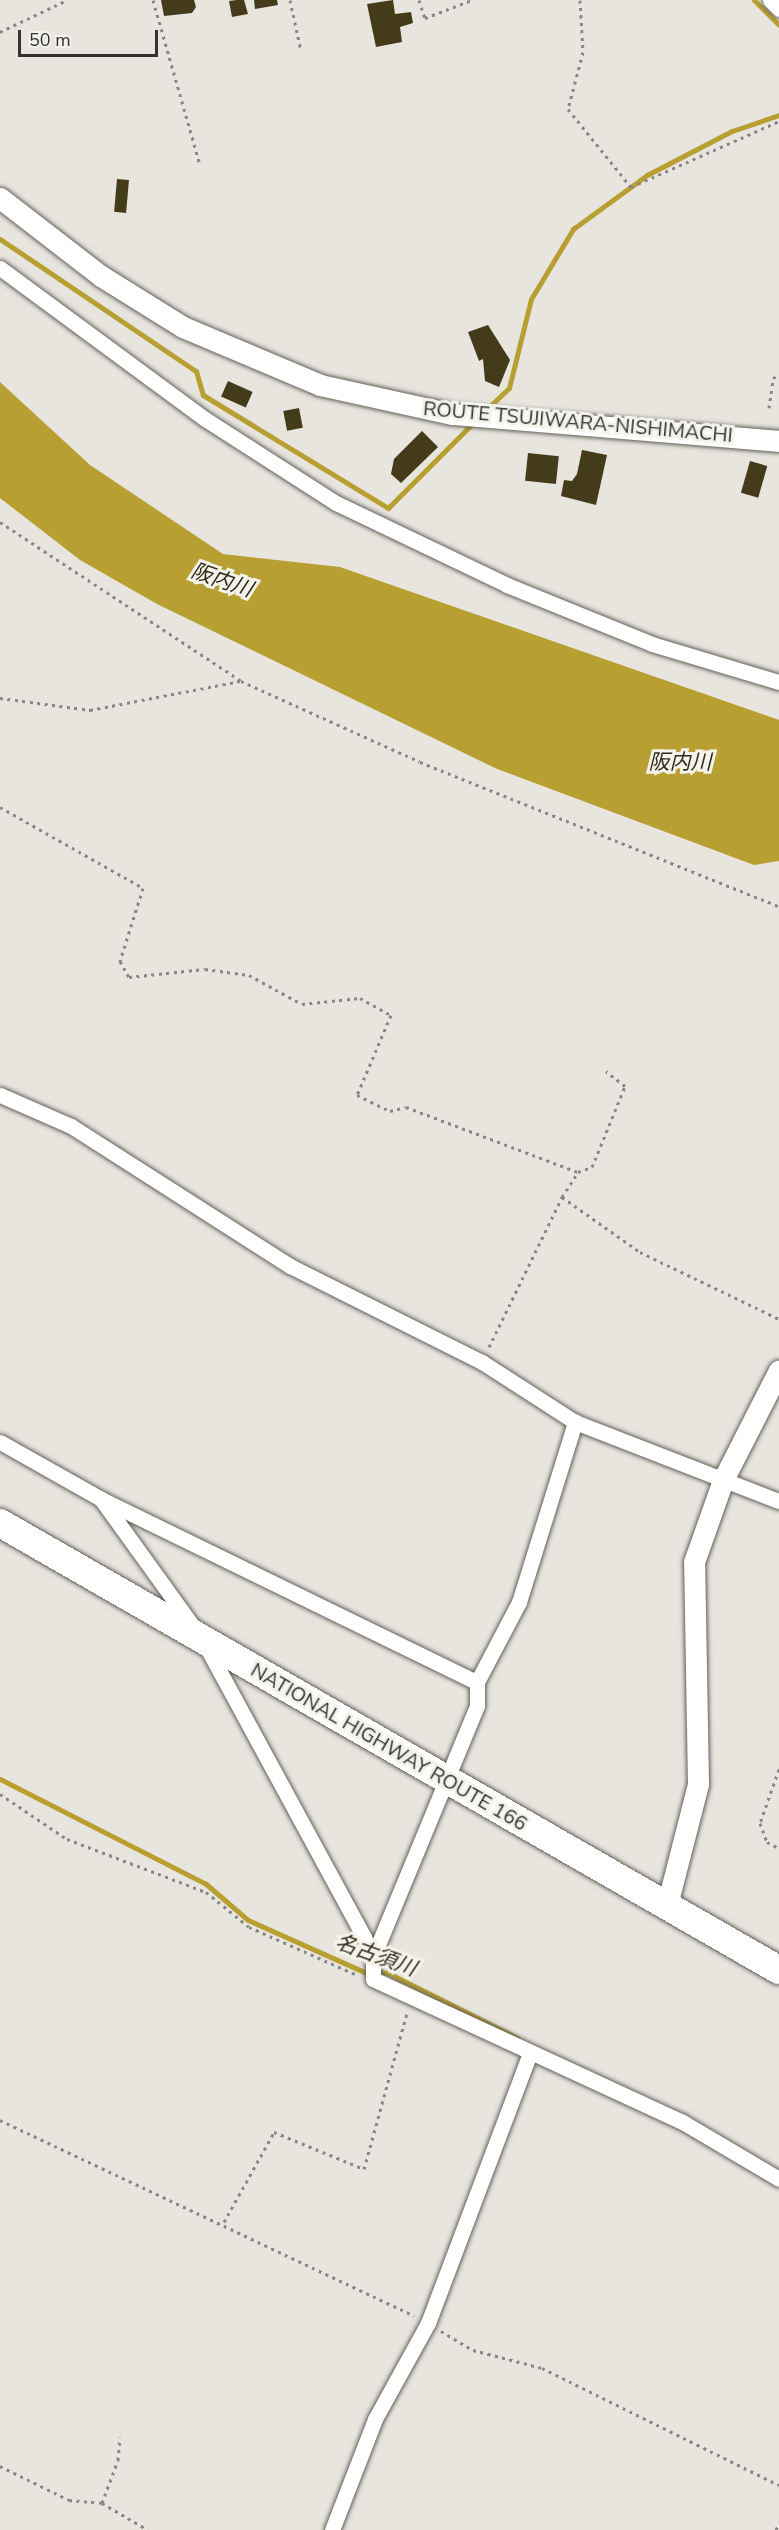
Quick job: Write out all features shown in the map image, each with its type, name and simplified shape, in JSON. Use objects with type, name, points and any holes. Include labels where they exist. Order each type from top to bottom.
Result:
[{"type":"highway","name":"NATIONAL HIGHWAY ROUTE 166","points":[[0,1523],[201,1638],[447,1784],[667,1905],[779,1970]]},
{"type":"main road","name":"ROUTE TSUJIWARA-NISHIMACHI","points":[[0,198],[101,276],[222,347],[362,397],[465,415],[779,441]]},
{"type":"main road","points":[[667,1905],[698,1784],[694,1562],[723,1480],[779,1370]]},
{"type":"street","points":[[770,0],[779,9]]},
{"type":"street","points":[[0,268],[205,419],[336,503],[507,585],[652,644],[779,682]]},
{"type":"street","points":[[0,1095],[71,1126],[290,1266],[482,1362],[575,1422],[779,1501]]},
{"type":"street","points":[[575,1422],[519,1602],[477,1682],[477,1706],[447,1784],[373,1958],[373,1979],[412,1994],[530,2053],[681,2121],[779,2179]]},
{"type":"street","points":[[0,1442],[101,1499],[477,1682]]},
{"type":"street","points":[[101,1499],[201,1638],[373,1958]]},
{"type":"street","points":[[332,2530],[375,2419],[428,2323],[530,2053]]},
{"type":"path","points":[[0,32],[67,0]]},
{"type":"path","points":[[153,0],[200,165]]},
{"type":"path","points":[[290,0],[301,51]]},
{"type":"path","points":[[419,0],[424,18],[472,0]]},
{"type":"path","points":[[580,0],[583,52],[568,109],[631,187],[779,121]]},
{"type":"path","points":[[769,408],[773,378],[779,375]]},
{"type":"path","points":[[0,522],[241,681],[420,762],[779,906]]},
{"type":"path","points":[[0,698],[90,710],[241,681]]},
{"type":"path","points":[[0,807],[143,888],[120,961],[129,977],[205,969],[249,975],[302,1004],[360,998],[391,1015],[357,1095],[390,1111],[406,1107],[578,1172]]},
{"type":"path","points":[[482,1362],[562,1197],[578,1172],[592,1167],[625,1086],[606,1071]]},
{"type":"path","points":[[562,1197],[640,1252],[779,1319]]},
{"type":"path","points":[[779,1769],[760,1823],[767,1842],[779,1848]]},
{"type":"path","points":[[0,1794],[68,1839],[206,1892],[249,1927],[373,1979]]},
{"type":"path","points":[[224,2222],[274,2132],[364,2169],[412,1994]]},
{"type":"path","points":[[0,2120],[224,2222],[428,2323],[473,2350],[543,2368],[779,2485]]},
{"type":"path","points":[[102,2503],[118,2460],[120,2437]]},
{"type":"path","points":[[0,2466],[69,2500],[102,2503],[148,2530]]},
{"type":"path","points":[[776,2530],[779,2523]]},
{"type":"water","name":"阪内川","points":[[0,382],[90,465],[223,554],[340,567],[779,720],[779,861],[754,865],[497,769],[157,604],[80,560],[0,498]]},
{"type":"building","points":[[161,0],[194,0],[196,7],[192,13],[164,16]]},
{"type":"building","points":[[244,0],[248,14],[232,17],[229,1]]},
{"type":"building","points":[[254,0],[277,0],[278,5],[255,9]]},
{"type":"building","points":[[393,0],[395,14],[411,12],[413,23],[400,27],[402,42],[376,47],[367,4]]},
{"type":"building","points":[[117,179],[129,180],[126,213],[114,212]]},
{"type":"building","points":[[488,325],[510,360],[499,387],[485,381],[483,359],[479,361],[468,332]]},
{"type":"building","points":[[228,381],[253,392],[246,408],[221,397]]},
{"type":"building","points":[[299,408],[303,428],[287,431],[283,411]]},
{"type":"building","points":[[422,431],[438,447],[401,483],[391,474],[394,459]]},
{"type":"building","points":[[582,450],[607,455],[596,505],[561,496],[564,480],[572,481],[577,474]]},
{"type":"building","points":[[528,453],[559,456],[556,484],[525,481]]},
{"type":"building","points":[[750,461],[767,466],[758,498],[741,493]]},
{"type":"waterway","points":[[754,0],[779,25]]},
{"type":"waterway","points":[[486,410],[509,388],[531,299],[573,229],[647,175],[732,131],[779,115]]},
{"type":"waterway","points":[[0,239],[196,371],[203,395],[388,508],[475,421]]},
{"type":"waterway","name":"名古須川","points":[[0,1779],[206,1884],[248,1920],[364,1972],[388,1973],[518,2038]]}]
